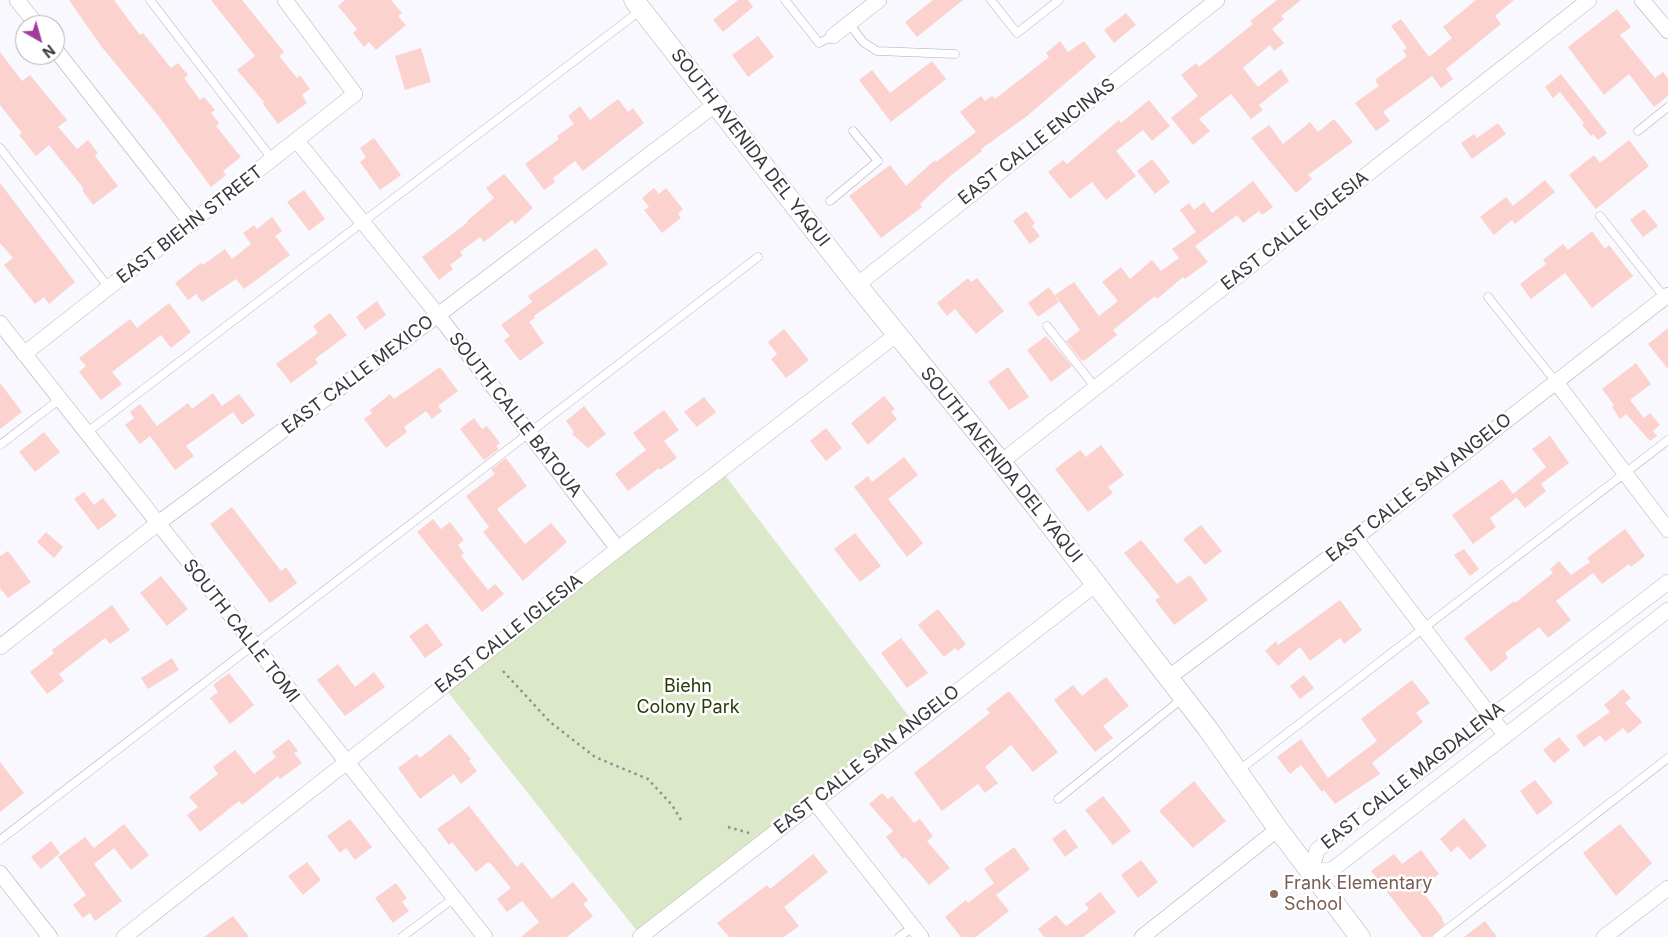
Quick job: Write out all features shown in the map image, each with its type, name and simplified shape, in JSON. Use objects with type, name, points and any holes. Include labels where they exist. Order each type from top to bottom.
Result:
[{"type":"street","points":[[17,0],[28,15]]},
{"type":"street","name":"EAST BIEHN STREET","points":[[24,354],[192,224],[355,94],[285,0]]},
{"type":"street","points":[[833,36],[879,0]]},
{"type":"street","name":"EAST CALLE ENCINAS","points":[[857,285],[1217,0]]},
{"type":"street","name":"EAST CALLE IGLESIA","points":[[1001,462],[1589,0]]},
{"type":"street","points":[[1642,0],[1668,31]]},
{"type":"street","name":"SOUTH AVENIDA DEL YAQUI","points":[[638,5],[896,335],[1001,462],[1096,584],[1238,771],[1311,874],[1360,937]]},
{"type":"street","points":[[65,62],[192,224]]},
{"type":"street","name":"EAST CALLE MEXICO","points":[[0,647],[157,524],[438,315],[716,104]]},
{"type":"street","name":"SOUTH CALLE BATOUA","points":[[297,141],[438,315],[618,549]]},
{"type":"street","name":"EAST CALLE SAN ANGELO","points":[[1168,678],[1355,538],[1666,296]]},
{"type":"street","name":"SOUTH CALLE TOMI","points":[[0,323],[252,645],[485,937]]},
{"type":"street","name":"EAST CALLE IGLESIA","points":[[124,937],[618,549],[896,335]]},
{"type":"street","points":[[1556,382],[1668,530]]},
{"type":"street","points":[[1355,538],[1505,735]]},
{"type":"street","name":"EAST CALLE MAGDALENA","points":[[1668,582],[1490,716],[1317,850],[1311,874],[1333,869],[1668,610]]},
{"type":"street","name":"EAST CALLE SAN ANGELO","points":[[640,937],[1096,584]]},
{"type":"street","points":[[814,801],[917,932]]},
{"type":"street","points":[[1142,937],[1278,829]]},
{"type":"street","points":[[0,873],[50,937]]},
{"type":"street","points":[[1604,937],[1668,888]]},
{"type":"lane","points":[[150,0],[273,160]]},
{"type":"lane","points":[[785,0],[819,43],[833,36]]},
{"type":"lane","points":[[992,0],[1018,33],[1059,0]]},
{"type":"lane","points":[[86,433],[363,222],[638,5]]},
{"type":"lane","points":[[849,23],[863,42],[877,51],[955,54]]},
{"type":"lane","points":[[1638,132],[1668,107]]},
{"type":"lane","points":[[830,201],[878,161],[853,131]]},
{"type":"lane","points":[[0,148],[109,288]]},
{"type":"lane","points":[[1600,216],[1666,296]]},
{"type":"lane","points":[[0,840],[528,432],[758,257]]},
{"type":"lane","points":[[1488,297],[1556,382]]},
{"type":"lane","points":[[1047,326],[1096,387]]},
{"type":"lane","points":[[0,445],[60,399]]},
{"type":"lane","points":[[1238,771],[1422,627],[1668,440]]},
{"type":"lane","points":[[1058,799],[1183,698]]},
{"type":"lane","points":[[1437,937],[1668,758]]},
{"type":"lane","points":[[402,937],[454,898]]},
{"type":"lane","points":[[900,937],[917,932]]},
{"type":"path","points":[[503,671],[550,722],[595,757],[648,779],[672,806],[681,820]]},
{"type":"path","points":[[728,827],[750,832]]},
{"type":"green space","name":"Biehn Colony Park","points":[[721,470],[914,723],[641,936],[443,686]]},
{"type":"building","points":[[69,0],[114,0],[140,35],[143,33],[171,68],[178,63],[188,75],[184,78],[200,100],[204,97],[215,110],[211,113],[219,123],[216,126],[241,157],[223,171],[226,175],[211,187],[157,114],[101,46]]},
{"type":"building","points":[[211,0],[242,0],[284,52],[279,56],[297,78],[300,75],[310,89],[302,95],[307,103],[278,124],[263,104],[264,102],[237,70],[255,56]]},
{"type":"building","points":[[345,0],[391,0],[402,13],[398,16],[406,25],[376,50],[369,42],[364,47],[353,33],[357,29],[338,6]]},
{"type":"building","points":[[738,0],[748,0],[753,7],[723,32],[713,20]]},
{"type":"building","points":[[933,0],[963,0],[917,37],[905,22]]},
{"type":"building","points":[[1277,0],[1301,0],[1281,16],[1284,19],[1272,29],[1284,43],[1274,51],[1270,45],[1243,68],[1258,87],[1281,69],[1289,81],[1259,105],[1263,110],[1251,119],[1231,94],[1199,119],[1210,131],[1193,145],[1171,118],[1198,96],[1181,75],[1196,63],[1199,67],[1253,24],[1250,21]]},
{"type":"building","points":[[1476,0],[1514,0],[1495,16],[1501,24],[1446,69],[1453,79],[1441,88],[1432,76],[1383,112],[1390,121],[1376,131],[1355,103],[1379,86],[1375,80],[1407,56],[1403,51],[1407,48],[1391,26],[1401,19],[1429,57],[1452,38],[1443,27]]},
{"type":"building","points":[[1617,9],[1631,27],[1620,35],[1655,78],[1663,72],[1668,78],[1668,96],[1654,107],[1629,74],[1604,95],[1568,47]]},
{"type":"building","points":[[1126,13],[1136,25],[1114,43],[1104,30]]},
{"type":"building","points":[[758,36],[774,57],[748,77],[732,55]]},
{"type":"building","points":[[1060,41],[1068,52],[1084,41],[1096,57],[1027,116],[981,149],[982,151],[949,177],[920,204],[922,207],[881,238],[849,196],[890,165],[906,186],[935,160],[936,162],[976,132],[960,112],[981,96],[985,101],[992,96],[995,99],[1049,57],[1046,53]]},
{"type":"building","points":[[421,48],[431,82],[405,90],[395,56]]},
{"type":"building","points":[[0,52],[22,81],[30,75],[67,120],[58,127],[77,149],[88,140],[98,153],[95,156],[118,186],[93,205],[82,190],[84,189],[49,145],[36,156],[19,135],[22,133],[0,105]]},
{"type":"building","points":[[932,61],[946,79],[891,122],[859,80],[872,70],[890,93]]},
{"type":"building","points":[[1561,74],[1607,133],[1598,140],[1593,134],[1591,136],[1582,125],[1584,123],[1560,92],[1553,98],[1545,87]]},
{"type":"building","points":[[618,99],[628,112],[633,108],[644,123],[583,171],[575,161],[553,178],[555,182],[544,190],[525,164],[559,139],[557,136],[574,124],[568,116],[580,106],[590,120]]},
{"type":"building","points":[[1149,100],[1170,126],[1152,141],[1143,130],[1116,151],[1136,176],[1106,200],[1092,182],[1070,199],[1048,172],[1063,160],[1067,164],[1119,120],[1121,123]]},
{"type":"building","points":[[1334,119],[1353,142],[1308,175],[1312,179],[1296,193],[1251,138],[1269,125],[1283,144],[1310,122],[1318,132]]},
{"type":"building","points":[[1498,123],[1506,134],[1472,159],[1461,143],[1474,134],[1477,138]]},
{"type":"building","points":[[374,138],[401,175],[380,190],[360,162],[366,157],[360,148]]},
{"type":"building","points":[[1629,140],[1649,166],[1596,209],[1569,175],[1594,155],[1600,163]]},
{"type":"building","points":[[1152,159],[1170,182],[1155,194],[1137,171]]},
{"type":"building","points":[[504,174],[533,208],[515,224],[512,220],[484,242],[480,237],[460,252],[463,255],[450,265],[453,269],[439,280],[422,257],[468,222],[494,198],[486,188]]},
{"type":"building","points":[[1545,180],[1555,192],[1515,224],[1512,220],[1494,235],[1480,217],[1506,197],[1513,206]]},
{"type":"building","points":[[1253,181],[1273,207],[1262,215],[1259,211],[1243,223],[1237,215],[1195,246],[1208,262],[1185,279],[1183,277],[1157,299],[1155,296],[1113,330],[1117,335],[1084,361],[1081,360],[1066,341],[1080,330],[1055,295],[1074,282],[1099,316],[1118,301],[1102,282],[1121,267],[1130,279],[1152,260],[1161,271],[1179,258],[1172,249],[1196,232],[1180,210],[1189,203],[1194,210],[1204,202],[1212,213]]},
{"type":"building","points":[[0,183],[75,282],[49,304],[44,297],[35,304],[4,265],[13,258],[0,243]]},
{"type":"building","points":[[654,188],[659,194],[666,188],[683,209],[678,214],[681,218],[662,233],[644,210],[649,207],[642,198]]},
{"type":"building","points":[[304,190],[325,219],[309,231],[287,202]]},
{"type":"building","points":[[1644,209],[1658,226],[1643,237],[1630,220]]},
{"type":"building","points":[[1026,211],[1035,223],[1032,226],[1040,236],[1030,244],[1013,221]]},
{"type":"building","points":[[272,217],[282,231],[275,236],[290,255],[244,289],[236,279],[202,302],[196,294],[188,300],[175,283],[201,263],[203,265],[225,249],[232,259],[251,244],[243,233],[254,225],[257,229]]},
{"type":"building","points":[[1592,231],[1605,249],[1609,245],[1633,276],[1592,308],[1565,273],[1531,299],[1520,284],[1546,264],[1543,260],[1563,244],[1568,250]]},
{"type":"building","points":[[596,248],[608,264],[534,316],[535,318],[529,322],[544,343],[520,361],[504,340],[510,336],[501,325],[532,302],[528,296]]},
{"type":"building","points":[[968,278],[971,282],[977,278],[1004,311],[976,334],[955,309],[947,316],[937,303]]},
{"type":"building","points":[[1049,287],[1059,302],[1038,317],[1028,303]]},
{"type":"building","points":[[377,301],[386,315],[365,330],[356,317]]},
{"type":"building","points":[[169,303],[191,332],[171,348],[161,335],[112,372],[122,384],[101,400],[79,372],[86,366],[79,358],[130,319],[137,328]]},
{"type":"building","points":[[330,313],[347,335],[315,359],[318,363],[291,383],[276,364],[318,333],[313,326]]},
{"type":"building","points":[[1668,328],[1668,369],[1648,344]]},
{"type":"building","points":[[784,329],[809,360],[786,378],[771,359],[777,354],[768,342]]},
{"type":"building","points":[[1046,336],[1072,366],[1051,382],[1027,350]]},
{"type":"building","points":[[1636,363],[1651,384],[1630,400],[1644,418],[1650,413],[1660,425],[1653,431],[1657,436],[1650,441],[1626,414],[1620,419],[1612,407],[1614,405],[1602,389]]},
{"type":"building","points":[[440,367],[458,391],[438,406],[442,411],[432,419],[426,411],[404,427],[407,432],[386,448],[364,419],[372,413],[370,410],[390,394],[394,399]]},
{"type":"building","points":[[1008,367],[1029,397],[1009,410],[988,382]]},
{"type":"building","points":[[0,383],[22,412],[0,429]]},
{"type":"building","points":[[213,393],[222,406],[239,394],[255,415],[242,425],[233,412],[186,446],[194,456],[175,470],[150,436],[140,444],[125,425],[134,418],[130,412],[140,404],[157,426],[188,403],[192,409]]},
{"type":"building","points":[[884,396],[895,409],[891,412],[897,419],[868,445],[851,423]]},
{"type":"building","points":[[704,397],[716,412],[697,427],[684,412]]},
{"type":"building","points":[[584,406],[606,434],[588,448],[572,434],[574,432],[566,421]]},
{"type":"building","points":[[664,410],[679,430],[664,441],[677,458],[660,470],[659,468],[628,491],[615,474],[646,450],[633,433]]},
{"type":"building","points":[[474,418],[482,429],[487,426],[500,443],[496,446],[499,449],[484,460],[460,429]]},
{"type":"building","points":[[826,428],[842,448],[826,461],[810,441]]},
{"type":"building","points":[[44,432],[60,452],[35,472],[19,452]]},
{"type":"building","points":[[1550,436],[1569,463],[1541,484],[1546,491],[1525,508],[1515,496],[1516,498],[1490,518],[1496,527],[1473,544],[1452,515],[1502,479],[1513,494],[1546,467],[1532,449]]},
{"type":"building","points":[[1101,445],[1124,475],[1108,487],[1113,493],[1088,512],[1055,469],[1080,450],[1086,457]]},
{"type":"building","points":[[904,457],[918,475],[888,499],[923,543],[907,557],[854,487],[868,476],[872,482]]},
{"type":"building","points":[[506,458],[527,486],[497,509],[525,544],[551,523],[567,542],[523,581],[483,532],[489,527],[466,496],[495,474],[491,469]]},
{"type":"building","points":[[84,492],[94,505],[103,498],[117,516],[98,530],[74,499]]},
{"type":"building","points":[[232,507],[281,571],[286,567],[297,583],[270,603],[210,524]]},
{"type":"building","points":[[433,519],[441,529],[450,522],[464,540],[458,545],[464,553],[461,556],[488,590],[495,584],[504,594],[482,612],[417,532]]},
{"type":"building","points":[[1201,525],[1222,551],[1205,565],[1183,539]]},
{"type":"building","points":[[1625,529],[1645,556],[1631,567],[1629,564],[1602,584],[1593,573],[1556,601],[1571,620],[1548,638],[1539,627],[1505,653],[1508,658],[1491,672],[1464,638],[1514,601],[1515,603],[1553,573],[1550,569],[1559,561],[1571,575],[1590,562],[1587,558]]},
{"type":"building","points":[[46,532],[63,547],[54,558],[37,542]]},
{"type":"building","points":[[855,533],[881,566],[860,582],[834,549]]},
{"type":"building","points":[[1141,540],[1177,584],[1190,575],[1208,600],[1174,625],[1155,600],[1160,597],[1124,553]]},
{"type":"building","points":[[1464,549],[1479,569],[1470,576],[1454,555]]},
{"type":"building","points":[[8,551],[31,582],[8,598],[0,588],[0,556]]},
{"type":"building","points":[[161,576],[188,609],[167,626],[140,593]]},
{"type":"building","points":[[1340,600],[1362,630],[1344,644],[1340,638],[1310,661],[1300,647],[1278,666],[1265,651],[1276,641],[1278,645]]},
{"type":"building","points":[[112,605],[130,630],[110,644],[105,638],[59,674],[64,681],[47,694],[30,672],[54,653],[52,650]]},
{"type":"building","points":[[938,609],[966,644],[958,651],[955,648],[944,657],[918,625]]},
{"type":"building","points":[[427,623],[443,645],[425,658],[409,636]]},
{"type":"building","points":[[901,638],[928,673],[907,688],[881,653]]},
{"type":"building","points":[[172,658],[179,670],[148,689],[141,678]]},
{"type":"building","points":[[338,664],[355,687],[374,672],[385,687],[345,716],[317,680]]},
{"type":"building","points":[[229,673],[254,705],[230,724],[210,698],[218,692],[213,685]]},
{"type":"building","points":[[1304,675],[1314,688],[1300,699],[1290,686]]},
{"type":"building","points":[[1106,677],[1129,706],[1103,726],[1113,738],[1095,752],[1054,700],[1073,685],[1082,696]]},
{"type":"building","points":[[1412,680],[1430,703],[1416,713],[1423,722],[1372,763],[1380,774],[1335,804],[1324,790],[1322,792],[1301,765],[1290,774],[1277,757],[1301,739],[1328,778],[1377,741],[1361,719]]},
{"type":"building","points":[[1623,689],[1631,698],[1625,703],[1642,722],[1628,734],[1623,728],[1605,742],[1600,735],[1584,747],[1576,736],[1610,712],[1604,705]]},
{"type":"building","points":[[1009,691],[1058,752],[1033,772],[1011,745],[985,767],[998,783],[985,793],[978,784],[942,811],[914,773],[990,713],[986,709]]},
{"type":"building","points":[[450,734],[471,759],[469,761],[477,771],[461,784],[454,774],[420,799],[398,768],[417,754],[420,758]]},
{"type":"building","points":[[1559,737],[1570,750],[1554,763],[1543,750]]},
{"type":"building","points":[[289,739],[298,751],[294,753],[302,763],[280,779],[278,776],[242,805],[239,801],[200,832],[187,815],[198,807],[189,797],[218,774],[213,767],[235,750],[254,774],[276,757],[272,752]]},
{"type":"building","points":[[0,762],[24,793],[0,812]]},
{"type":"building","points":[[1535,780],[1553,803],[1537,815],[1520,791]]},
{"type":"building","points":[[1194,781],[1226,821],[1193,848],[1159,811]]},
{"type":"building","points":[[882,793],[888,799],[892,796],[914,823],[920,819],[933,836],[927,841],[950,868],[929,885],[905,857],[903,859],[886,837],[893,831],[869,804]]},
{"type":"building","points":[[1103,796],[1131,831],[1113,845],[1085,810]]},
{"type":"building","points":[[469,806],[517,867],[522,862],[552,899],[573,882],[588,900],[583,904],[593,916],[567,937],[521,937],[539,922],[522,901],[507,912],[497,899],[511,888],[491,864],[488,862],[476,872],[452,842],[449,845],[437,829]]},
{"type":"building","points":[[1464,818],[1487,846],[1470,860],[1458,846],[1451,852],[1440,839]]},
{"type":"building","points":[[350,819],[372,847],[355,860],[346,848],[340,853],[327,836]]},
{"type":"building","points":[[124,824],[149,855],[131,870],[114,848],[94,864],[122,901],[95,921],[90,913],[83,918],[73,905],[86,895],[58,857],[85,837],[94,848]]},
{"type":"building","points":[[1620,824],[1652,863],[1616,896],[1583,853]]},
{"type":"building","points":[[1065,829],[1078,847],[1065,857],[1052,839]]},
{"type":"building","points":[[51,841],[60,853],[41,869],[31,857]]},
{"type":"building","points":[[1014,847],[1030,869],[996,895],[1009,911],[976,937],[961,937],[945,917],[966,900],[968,903],[994,883],[984,869]]},
{"type":"building","points":[[1421,850],[1439,874],[1420,888],[1445,924],[1431,937],[1422,937],[1371,871],[1394,854],[1402,864]]},
{"type":"building","points":[[813,854],[828,872],[784,907],[799,926],[784,937],[729,937],[717,923],[767,885],[770,889]]},
{"type":"building","points":[[1141,860],[1158,882],[1138,898],[1121,875]]},
{"type":"building","points":[[307,862],[321,880],[303,895],[288,876]]},
{"type":"building","points":[[396,883],[407,898],[402,902],[409,911],[393,923],[375,898]]},
{"type":"building","points":[[1100,892],[1116,912],[1083,937],[1044,937],[1038,929],[1056,915],[1066,926],[1089,909],[1085,904]]},
{"type":"building","points":[[233,916],[249,937],[204,937]]},
{"type":"building","points":[[1485,921],[1497,937],[1464,937]]},
{"type":"place","name":"Frank Elementary School","points":[[1274,894]]}]
